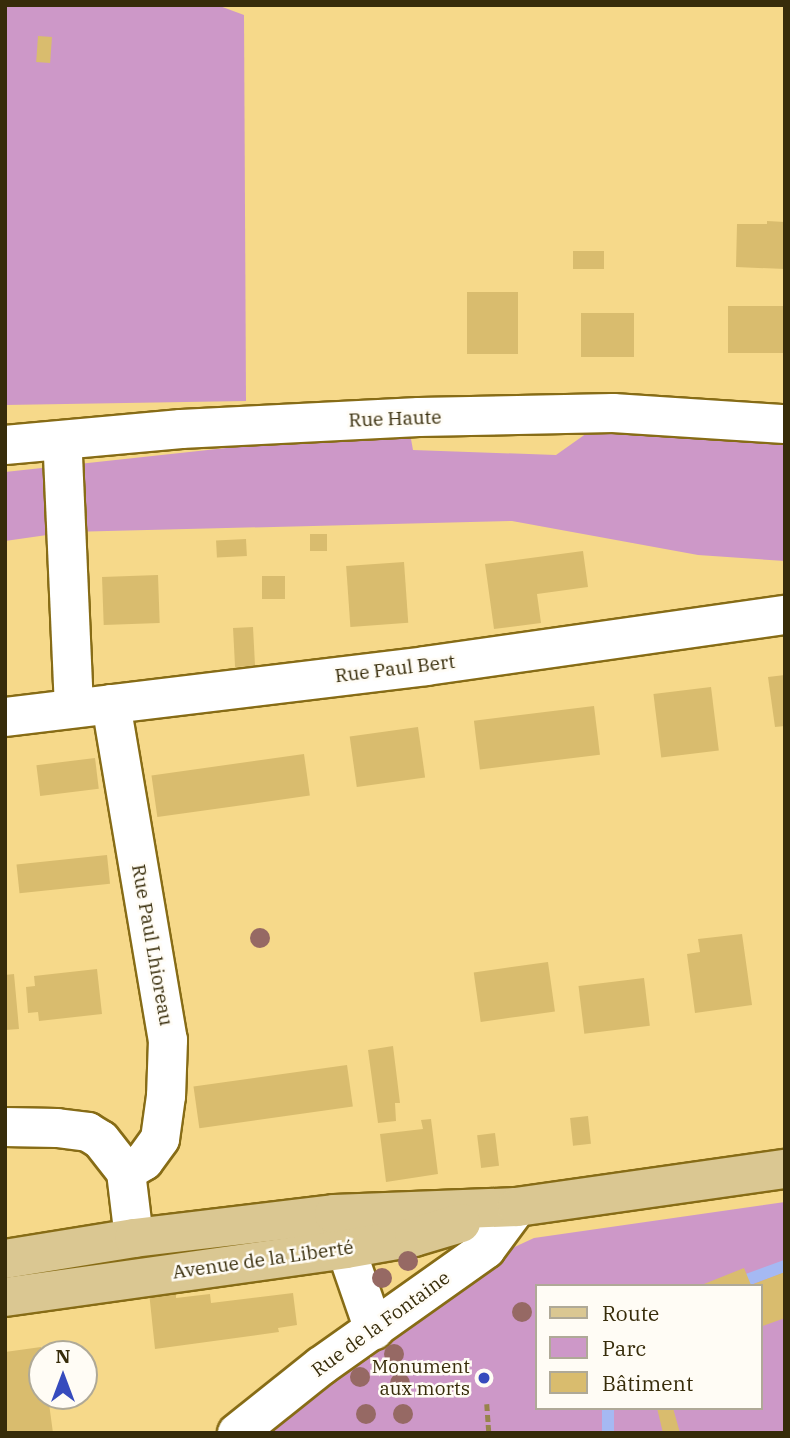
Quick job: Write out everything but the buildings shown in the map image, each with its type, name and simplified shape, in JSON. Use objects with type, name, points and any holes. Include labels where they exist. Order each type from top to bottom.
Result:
[{"type":"main road","name":"Avenue de la Liberté","points":[[5,1259],[134,1238],[334,1214],[517,1207],[785,1169]]},
{"type":"main road","name":"Avenue de la Liberté","points":[[5,1297],[346,1249],[414,1237],[517,1207]]},
{"type":"street","name":"Rue Haute","points":[[5,445],[181,429],[419,417],[599,413],[785,424]]},
{"type":"street","points":[[5,454],[8,459],[92,453],[96,437]]},
{"type":"street","name":"Rue Paul Lhioreau","points":[[63,456],[93,706],[168,1040],[166,1096],[160,1139],[144,1161],[126,1172]]},
{"type":"street","name":"Rue Paul Bert","points":[[5,717],[426,666],[785,615]]},
{"type":"street","points":[[5,1127],[57,1128],[88,1132],[111,1150],[126,1172],[134,1238]]},
{"type":"street","name":"Rue de la Fontaine","points":[[237,1433],[321,1366],[486,1249],[517,1207]]},
{"type":"street","points":[[346,1249],[374,1330]]},
{"type":"path","points":[[487,1404],[489,1433]]},
{"type":"green space","points":[[5,5],[217,5],[244,15],[246,401],[5,405]]},
{"type":"green space","points":[[597,426],[785,438],[785,561],[698,555],[512,521],[68,532],[5,541],[5,472],[409,428],[413,450],[556,455]]},
{"type":"green space","points":[[785,1202],[785,1433],[269,1433],[366,1354],[495,1256],[534,1238]]},
{"type":"waterway","points":[[736,1284],[785,1266]]},
{"type":"waterway","points":[[608,1410],[608,1433]]},
{"type":"place","name":"Monument aux morts","points":[[484,1378]]}]
